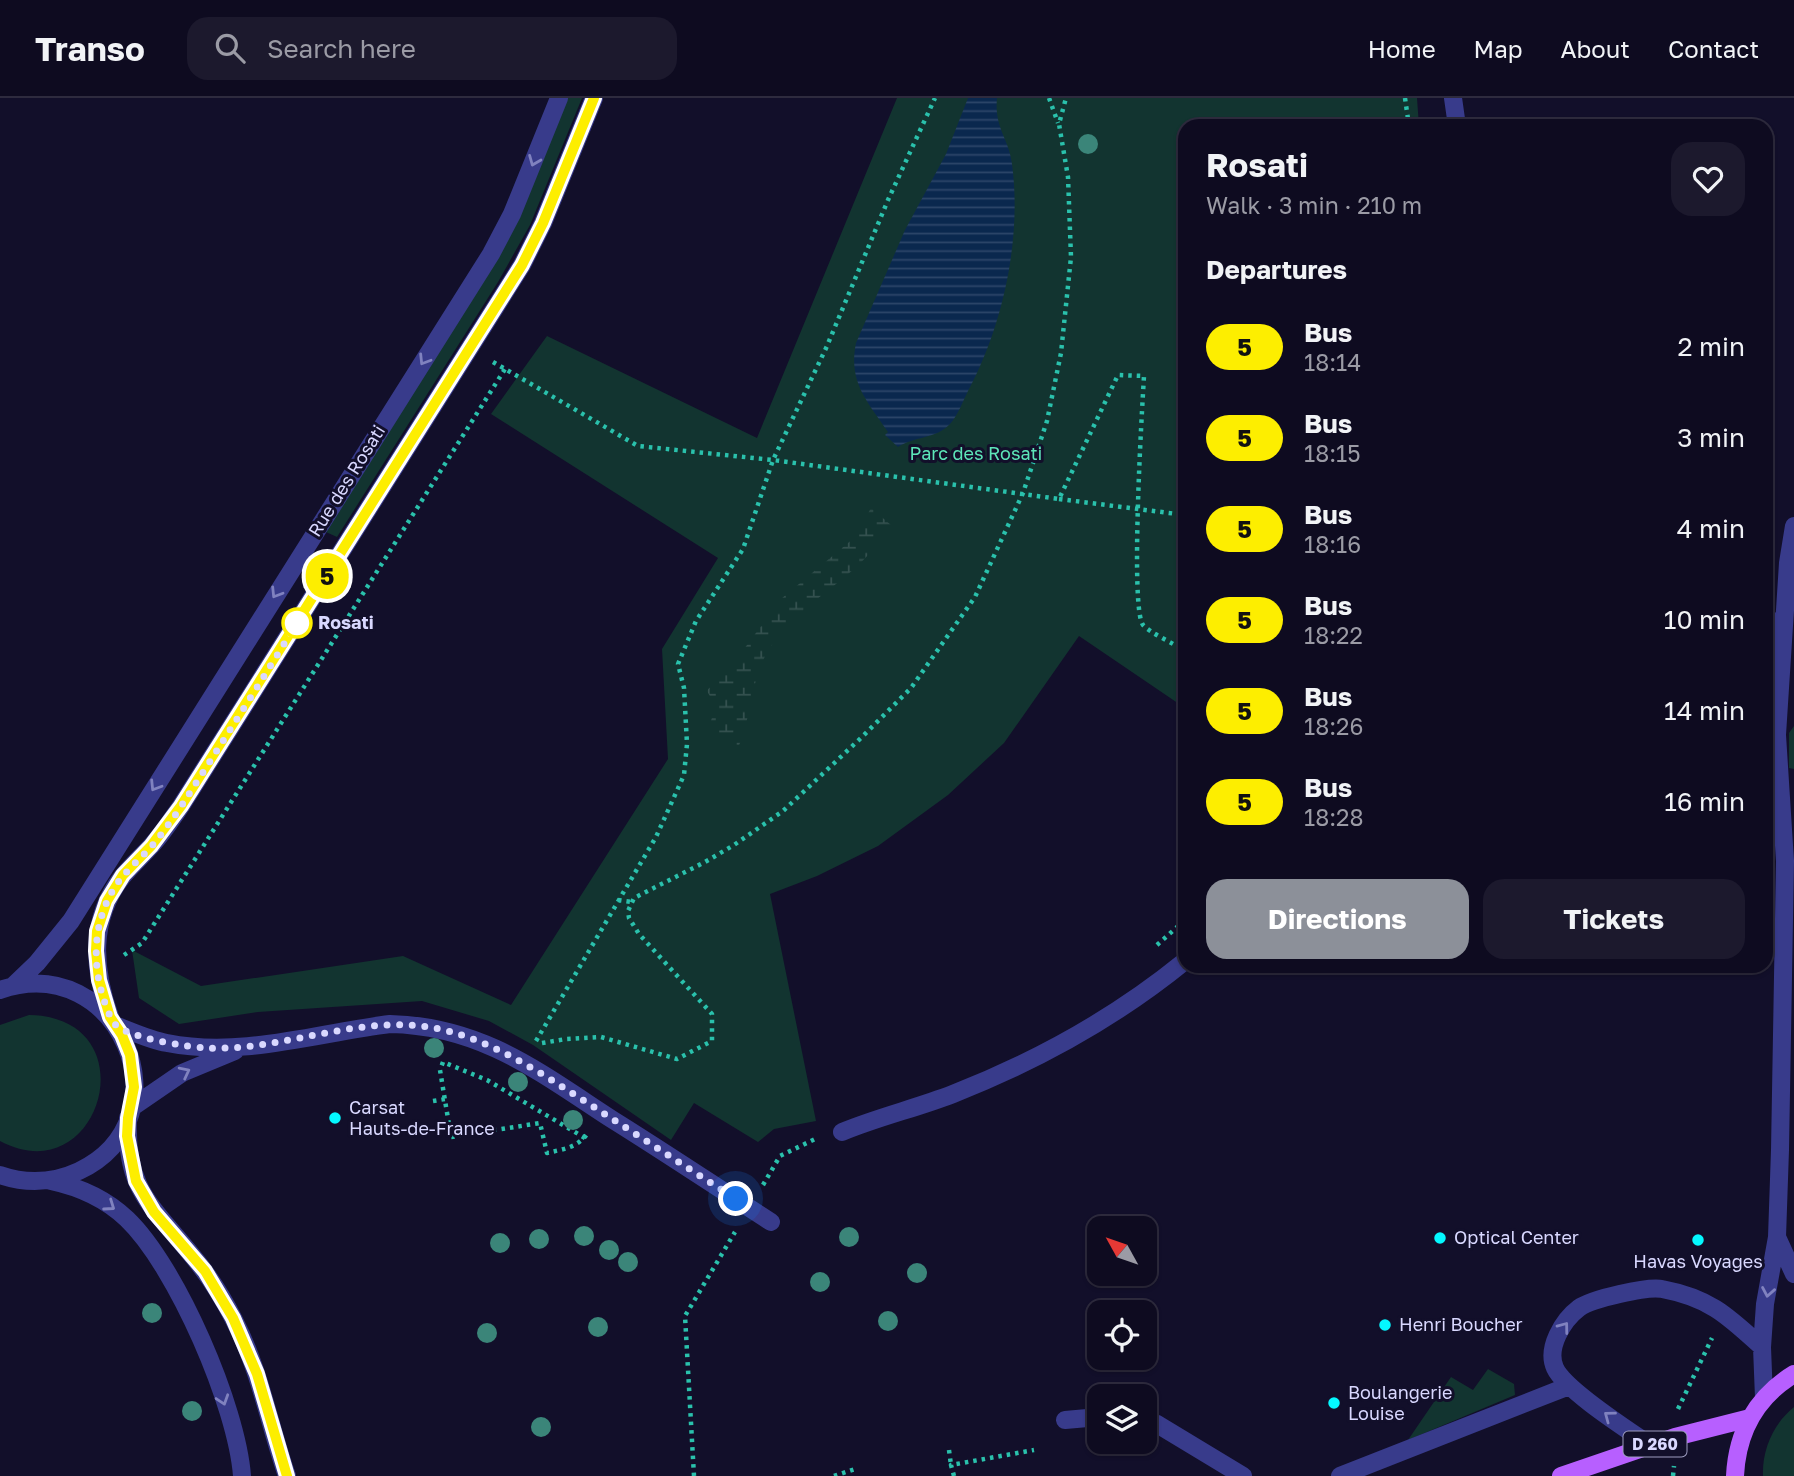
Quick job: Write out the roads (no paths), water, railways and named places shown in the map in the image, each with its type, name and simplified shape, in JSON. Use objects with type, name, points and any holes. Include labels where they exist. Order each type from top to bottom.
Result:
[{"type":"main road","points":[[1735,1476],[1737,1451],[1750,1418],[1763,1398],[1794,1374]]},
{"type":"main road","name":"D 260","points":[[1561,1476],[1675,1437],[1750,1418]]},
{"type":"street","name":"Rue des Rosati","points":[[4,989],[37,963],[71,921],[491,254],[512,214],[559,98]]},
{"type":"street","name":"Rue des Rosati","points":[[287,1476],[257,1374],[233,1318],[205,1271],[154,1212],[136,1181],[128,1150],[134,1087],[132,1065],[127,1045],[113,1022],[99,980],[96,951],[102,914],[115,887],[181,806],[533,245],[594,98]]},
{"type":"street","points":[[1453,98],[1456,119]]},
{"type":"street","points":[[1763,1398],[1765,1304],[1777,1237],[1785,861],[1777,734],[1775,622],[1794,526]]},
{"type":"street","points":[[1785,861],[1794,835]]},
{"type":"street","points":[[842,1132],[952,1094],[1023,1064],[1105,1020],[1178,966]]},
{"type":"street","points":[[4,989],[34,983],[66,988],[85,997],[113,1022],[166,1043],[206,1048],[245,1048],[390,1024],[424,1026],[459,1033],[523,1062],[771,1222]]},
{"type":"street","points":[[0,1175],[26,1181],[47,1181],[68,1176],[96,1161],[118,1137],[130,1113],[182,1073],[245,1048]]},
{"type":"street","points":[[47,1181],[82,1190],[109,1205],[139,1232],[158,1258],[189,1315],[212,1367],[237,1443],[242,1476]]},
{"type":"street","points":[[1777,1237],[1794,1273]]},
{"type":"street","points":[[1650,1445],[1569,1386],[1555,1369],[1553,1344],[1558,1332],[1580,1307],[1634,1290],[1661,1289],[1709,1303],[1762,1347]]},
{"type":"street","points":[[1340,1476],[1569,1386]]},
{"type":"street","points":[[1065,1420],[1087,1418]]},
{"type":"street","points":[[1157,1424],[1243,1476]]},
{"type":"water","points":[[968,98],[997,98],[998,117],[1012,164],[1014,222],[1007,281],[991,339],[950,424],[932,435],[898,447],[885,435],[888,432],[861,390],[855,369],[856,343],[905,230],[946,154]]},
{"type":"place","name":"Rosati","points":[[297,623]]},
{"type":"place","name":"Carsat Hauts-de-France","points":[[335,1118]]},
{"type":"place","name":"Optical Center","points":[[1440,1238]]},
{"type":"place","name":"Havas Voyages","points":[[1698,1240]]},
{"type":"place","name":"Henri Boucher","points":[[1385,1325]]},
{"type":"place","name":"Boulangerie Louise","points":[[1334,1403]]},
{"type":"park label","name":"Parc des Rosati","points":[[976,454]]}]
